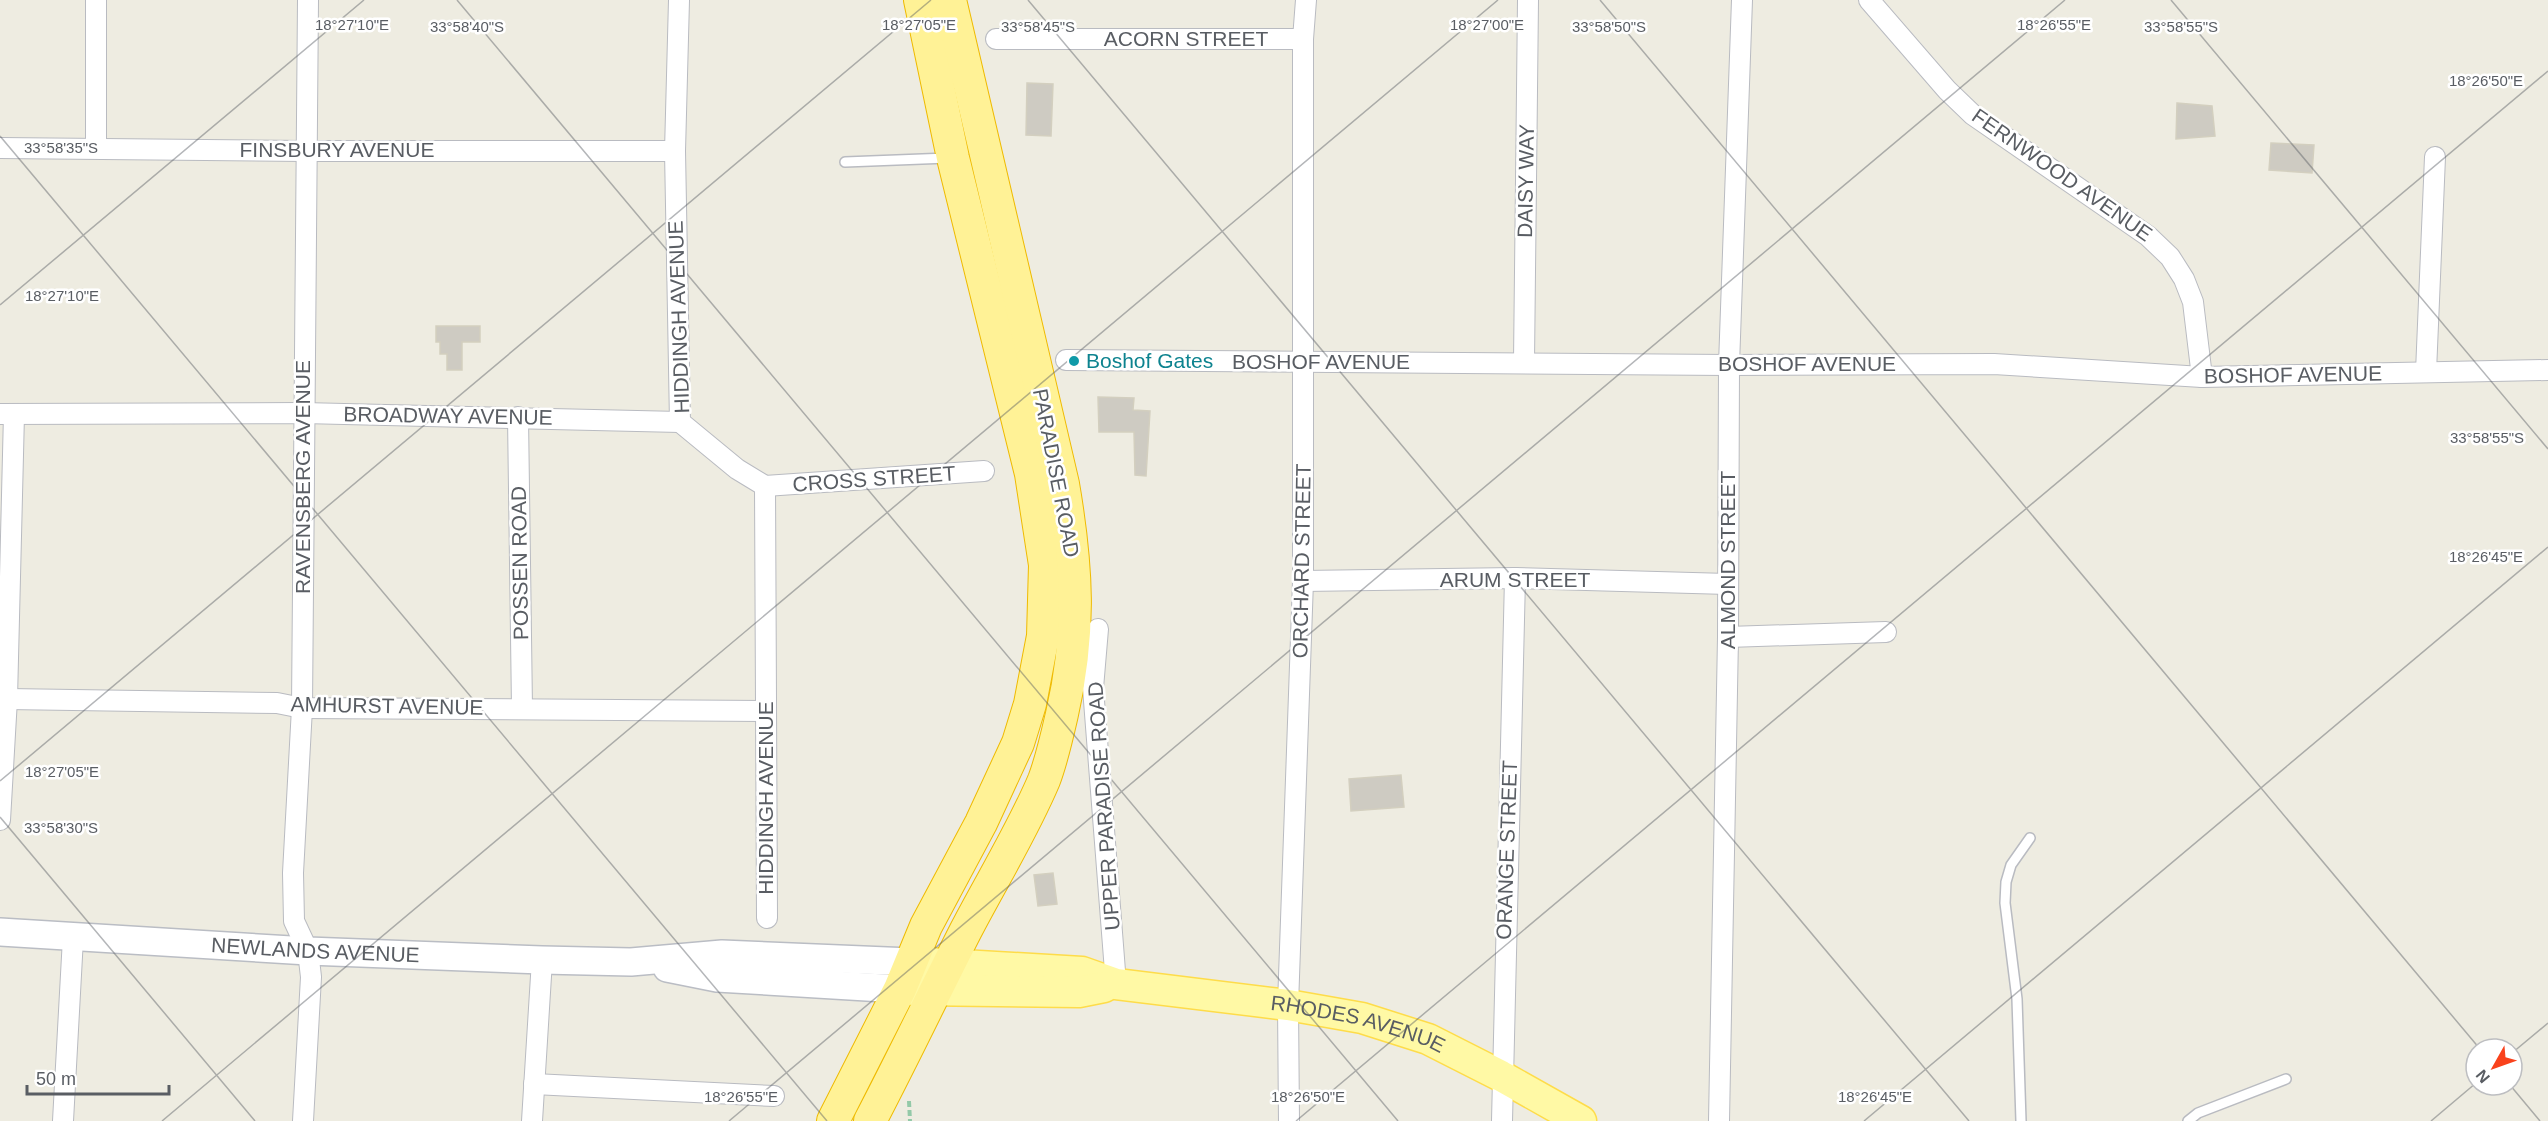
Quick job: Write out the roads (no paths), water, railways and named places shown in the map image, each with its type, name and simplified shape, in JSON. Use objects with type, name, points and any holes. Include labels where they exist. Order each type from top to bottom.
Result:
[{"type":"highway","name":"PARADISE ROAD","points":[[833,1121],[905,975],[926,926],[981,823],[1018,743],[1030,704],[1043,636],[1045,565],[1031,474],[1008,372],[953,158],[920,0]]},
{"type":"highway","name":"PARADISE ROAD","points":[[870,1121],[1022,827],[1044,778],[1066,698],[1075,638],[1073,540],[1063,484],[950,0]]},
{"type":"main road","name":"NEWLANDS AVENUE","points":[[0,932],[308,951],[631,962],[717,978],[905,975]]},
{"type":"main road","name":"RHODES AVENUE","points":[[905,975],[942,978],[1082,972],[1116,984],[1288,1005],[1362,1018],[1428,1039],[1502,1076],[1581,1121]]},
{"type":"street","points":[[96,0],[96,148]]},
{"type":"street","name":"RAVENSBERG AVENUE","points":[[303,1121],[310,977],[308,951],[294,918],[293,873],[302,708],[308,0]]},
{"type":"street","name":"HIDDINGH AVENUE","points":[[679,0],[675,151],[680,422],[737,469],[765,486],[767,918]]},
{"type":"street","name":"ORCHARD STREET","points":[[1289,1121],[1288,1005],[1303,581],[1303,39],[1306,0]]},
{"type":"street","name":"DAISY WAY","points":[[1524,362],[1528,0]]},
{"type":"street","name":"ALMOND STREET","points":[[1719,1121],[1728,637],[1729,365],[1742,0]]},
{"type":"street","name":"FERNWOOD AVENUE","points":[[1869,0],[1947,90],[1973,115],[2160,245],[2184,279],[2193,302],[2202,377]]},
{"type":"street","name":"ACORN STREET","points":[[996,39],[1303,39]]},
{"type":"street","name":"FINSBURY AVENUE","points":[[0,148],[675,151]]},
{"type":"street","points":[[2426,372],[2435,157]]},
{"type":"street","name":"BOSHOF AVENUE","points":[[1066,360],[1729,365],[1994,364],[2202,377],[2548,370]]},
{"type":"street","name":"BROADWAY AVENUE","points":[[7,414],[303,412],[680,422]]},
{"type":"street","points":[[0,820],[7,699],[7,414]]},
{"type":"street","name":"POSSEN ROAD","points":[[518,417],[522,708]]},
{"type":"street","name":"CROSS STREET","points":[[765,486],[984,471]]},
{"type":"street","name":"ARUM STREET","points":[[1303,581],[1515,578],[1728,584]]},
{"type":"street","name":"ORANGE STREET","points":[[1502,1121],[1515,578]]},
{"type":"street","name":"UPPER PARADISE ROAD","points":[[1098,629],[1094,688],[1116,984]]},
{"type":"street","points":[[1728,637],[1886,632]]},
{"type":"street","name":"AMHURST AVENUE","points":[[7,699],[277,703],[302,708],[766,711]]},
{"type":"street","points":[[63,1121],[73,938]]},
{"type":"street","points":[[532,1121],[542,960]]},
{"type":"street","points":[[534,1084],[774,1096]]},
{"type":"lane","points":[[845,162],[953,158]]},
{"type":"lane","points":[[2021,1121],[2017,999],[2005,903],[2006,882],[2011,865],[2030,838]]},
{"type":"lane","points":[[2188,1121],[2198,1113],[2286,1079]]},
{"type":"place","name":"Boshof Gates","points":[[1074,361]]}]
